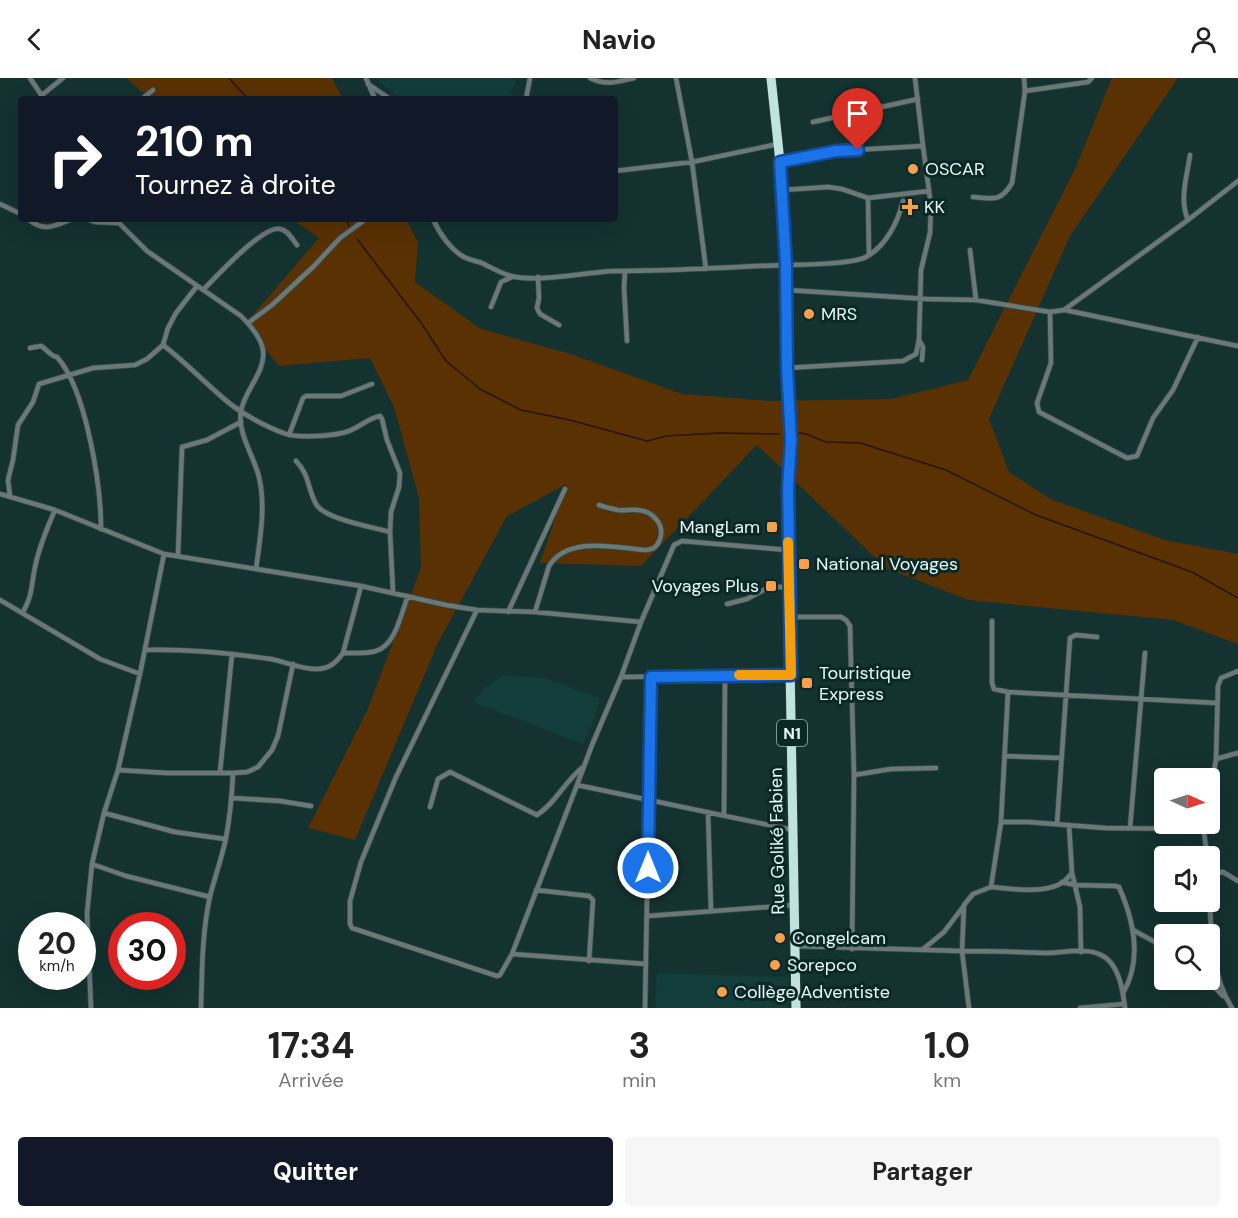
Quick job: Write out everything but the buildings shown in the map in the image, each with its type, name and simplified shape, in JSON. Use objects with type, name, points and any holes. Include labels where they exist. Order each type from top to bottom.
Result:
[{"type":"highway","name":"N1","points":[[771,78],[782,190],[786,265],[787,368]]},
{"type":"highway","name":"Rue Goliké Fabien","points":[[787,368],[791,440],[788,550],[795,1008]]},
{"type":"street","points":[[30,78],[42,96]]},
{"type":"street","points":[[44,96],[63,78]]},
{"type":"street","points":[[366,78],[374,96]]},
{"type":"street","points":[[527,96],[530,78]]},
{"type":"street","points":[[590,78],[609,84],[634,78]]},
{"type":"street","points":[[676,78],[692,162],[706,269]]},
{"type":"street","points":[[787,368],[903,361],[916,354],[919,340],[921,270],[930,233],[929,191],[915,78]]},
{"type":"street","points":[[973,197],[993,199],[1001,197],[1012,183],[1025,91],[1024,78]]},
{"type":"street","points":[[1025,91],[1088,82],[1092,78]]},
{"type":"street","points":[[368,84],[385,96]]},
{"type":"street","points":[[146,96],[153,90]]},
{"type":"street","points":[[813,122],[918,99]]},
{"type":"street","points":[[618,171],[692,162],[778,144]]},
{"type":"street","points":[[780,162],[836,151],[923,146]]},
{"type":"street","points":[[1188,220],[1183,198],[1190,154]]},
{"type":"street","points":[[1064,310],[1238,181]]},
{"type":"street","points":[[782,190],[828,187],[868,198],[929,191]]},
{"type":"street","points":[[868,198],[869,255]]},
{"type":"street","points":[[434,222],[437,230],[464,257],[512,277],[538,277],[811,264],[864,258],[875,251],[889,234],[903,201]]},
{"type":"street","points":[[0,204],[18,213]]},
{"type":"street","points":[[32,222],[39,228],[63,222]]},
{"type":"street","points":[[117,222],[147,252],[248,323],[262,348],[263,357],[240,411],[241,422],[259,477],[263,500],[256,569]]},
{"type":"street","points":[[248,323],[272,305],[340,238],[362,222]]},
{"type":"street","points":[[202,290],[257,237],[269,230],[279,228],[286,231],[297,245]]},
{"type":"street","points":[[970,250],[976,300]]},
{"type":"street","points":[[625,272],[627,341]]},
{"type":"street","points":[[491,308],[501,282],[512,277]]},
{"type":"street","points":[[538,277],[537,308],[540,314],[559,325]]},
{"type":"street","points":[[10,496],[8,480],[18,425],[33,402],[39,384],[69,373],[93,368],[135,365],[147,359],[163,345],[176,313],[197,286]]},
{"type":"street","points":[[786,290],[976,300],[1050,312],[1064,310],[1238,346]]},
{"type":"street","points":[[1050,312],[1051,363],[1037,403],[1039,412],[1127,458],[1137,456],[1153,418],[1173,390],[1198,337]]},
{"type":"street","points":[[919,340],[922,347],[922,360]]},
{"type":"street","points":[[163,345],[188,364],[222,398],[240,411],[289,435],[344,433],[380,416],[400,473],[390,532],[393,592]]},
{"type":"street","points":[[30,348],[41,346],[45,348],[57,357],[69,373],[92,450],[101,529]]},
{"type":"street","points":[[289,435],[303,398],[306,396],[341,396],[372,384]]},
{"type":"street","points":[[178,555],[182,447],[207,440],[241,422]]},
{"type":"street","points":[[296,461],[305,472],[314,501],[321,511],[336,518],[390,532]]},
{"type":"street","points":[[508,612],[566,489]]},
{"type":"street","points":[[0,494],[56,510],[164,554],[361,586],[477,610],[535,612],[641,622]]},
{"type":"street","points":[[535,612],[549,566],[553,560],[572,549],[592,545],[646,550],[658,545],[663,532],[661,525],[652,515],[639,510],[619,511],[599,505]]},
{"type":"street","points":[[23,612],[32,594],[34,567],[56,510]]},
{"type":"street","points":[[477,610],[382,809],[354,884],[350,924],[352,928],[360,932],[392,940],[497,976],[503,974],[512,954],[583,767],[674,545],[678,542],[788,550]]},
{"type":"street","points":[[92,1008],[87,913],[92,864],[104,813],[118,770],[164,554]]},
{"type":"street","points":[[145,650],[232,654],[315,669],[328,667],[338,661],[343,653],[361,586]]},
{"type":"street","points":[[727,604],[747,599],[771,586],[789,588]]},
{"type":"street","points":[[343,653],[371,652],[386,646],[392,637],[408,596]]},
{"type":"street","points":[[0,600],[100,659],[140,674]]},
{"type":"street","points":[[790,617],[841,617],[850,626],[854,775],[852,949]]},
{"type":"street","points":[[992,621],[992,683],[994,689],[1008,692],[1216,703]]},
{"type":"street","points":[[1057,824],[1070,638],[1076,635],[1097,637]]},
{"type":"street","points":[[1130,828],[1145,653]]},
{"type":"street","points":[[220,772],[232,654]]},
{"type":"street","points":[[118,770],[167,773],[247,772],[258,767],[272,750],[278,736],[293,664]]},
{"type":"street","points":[[1215,768],[1216,703],[1221,678],[1238,671]]},
{"type":"street","points":[[621,677],[791,675]]},
{"type":"street","points":[[724,815],[725,676]]},
{"type":"street","points":[[645,1008],[651,677]]},
{"type":"street","points":[[991,886],[1001,822],[1008,692]]},
{"type":"street","points":[[1216,759],[1238,753]]},
{"type":"street","points":[[1005,756],[1061,758]]},
{"type":"street","points":[[430,807],[438,779],[450,772],[537,816],[547,808],[572,776],[583,767]]},
{"type":"street","points":[[854,775],[891,769],[936,768]]},
{"type":"street","points":[[201,1008],[202,967],[210,897],[225,839],[232,798],[233,772]]},
{"type":"street","points":[[577,785],[793,830]]},
{"type":"street","points":[[232,798],[280,801],[311,806]]},
{"type":"street","points":[[708,812],[711,911]]},
{"type":"street","points":[[104,813],[175,832],[225,839]]},
{"type":"street","points":[[1001,822],[1105,828],[1154,827]]},
{"type":"street","points":[[1069,825],[1072,873],[1080,907],[1082,952]]},
{"type":"street","points":[[92,864],[144,881],[210,897]]},
{"type":"street","points":[[1220,873],[1223,872],[1238,881]]},
{"type":"street","points":[[1062,882],[1072,873]]},
{"type":"street","points":[[922,950],[944,932],[974,894],[991,886],[1032,889],[1062,882],[1075,885],[1115,886],[1119,887],[1133,930],[1135,956],[1131,981],[1123,993]]},
{"type":"street","points":[[536,890],[589,897],[593,900],[590,961]]},
{"type":"street","points":[[648,916],[794,905]]},
{"type":"street","points":[[964,905],[962,951],[969,1008]]},
{"type":"street","points":[[1211,912],[1212,945],[1225,998]]},
{"type":"street","points":[[1133,930],[1154,942]]},
{"type":"street","points":[[795,946],[852,949],[1082,952],[1102,955],[1111,963],[1123,993],[1125,1006],[1080,1008]]},
{"type":"street","points":[[512,954],[646,964]]},
{"type":"street","points":[[1217,990],[1232,1008]]},
{"type":"shaded area","points":[[126,78],[332,78],[341,96],[147,96]]},
{"type":"shaded area","points":[[375,78],[512,78],[517,82],[509,92],[514,96],[397,96]]},
{"type":"shaded area","points":[[1112,78],[1178,78],[1070,236],[989,419],[1009,472],[1050,499],[1165,540],[1238,554],[1238,644],[1173,620],[968,600],[886,568],[757,445],[641,566],[540,563],[567,484],[507,516],[438,643],[355,840],[308,828],[367,711],[421,568],[419,498],[394,407],[370,358],[279,366],[246,323],[319,238],[296,222],[408,222],[418,242],[415,282],[481,329],[574,355],[682,394],[770,401],[891,399],[968,380],[1076,167]]},
{"type":"shaded area","points":[[504,675],[545,678],[600,698],[583,744],[473,702],[486,687]]},
{"type":"shaded area","name":"Collège Adventiste","points":[[657,973],[788,977],[789,1008],[655,1008]]},
{"type":"waterway","points":[[229,78],[245,96]]},
{"type":"waterway","points":[[347,222],[349,226]]},
{"type":"waterway","points":[[357,239],[422,324],[446,361],[480,389],[521,410],[570,420],[647,441],[666,436],[719,433],[779,434]]},
{"type":"waterway","points":[[799,433],[826,442],[860,443],[946,470],[1036,515],[1192,572],[1238,598]]},
{"type":"slow traffic","points":[[739,675],[791,675],[788,542]]},
{"type":"place","name":"OSCAR","points":[[913,169]]},
{"type":"place","name":"KK","points":[[910,207]]},
{"type":"place","name":"MRS","points":[[809,314]]},
{"type":"place","name":"MangLam","points":[[772,527]]},
{"type":"place","name":"National Voyages","points":[[804,564]]},
{"type":"place","name":"Voyages Plus","points":[[771,586]]},
{"type":"place","name":"Touristique Express","points":[[807,683]]},
{"type":"place","name":"Congelcam","points":[[780,938]]},
{"type":"place","name":"Sorepco","points":[[775,965]]},
{"type":"place","name":"Collège Adventiste","points":[[722,992]]},
{"type":"route","points":[[648,868],[651,677],[791,675],[788,550],[791,440],[787,368],[786,265],[780,162],[836,151],[858,150]]}]
